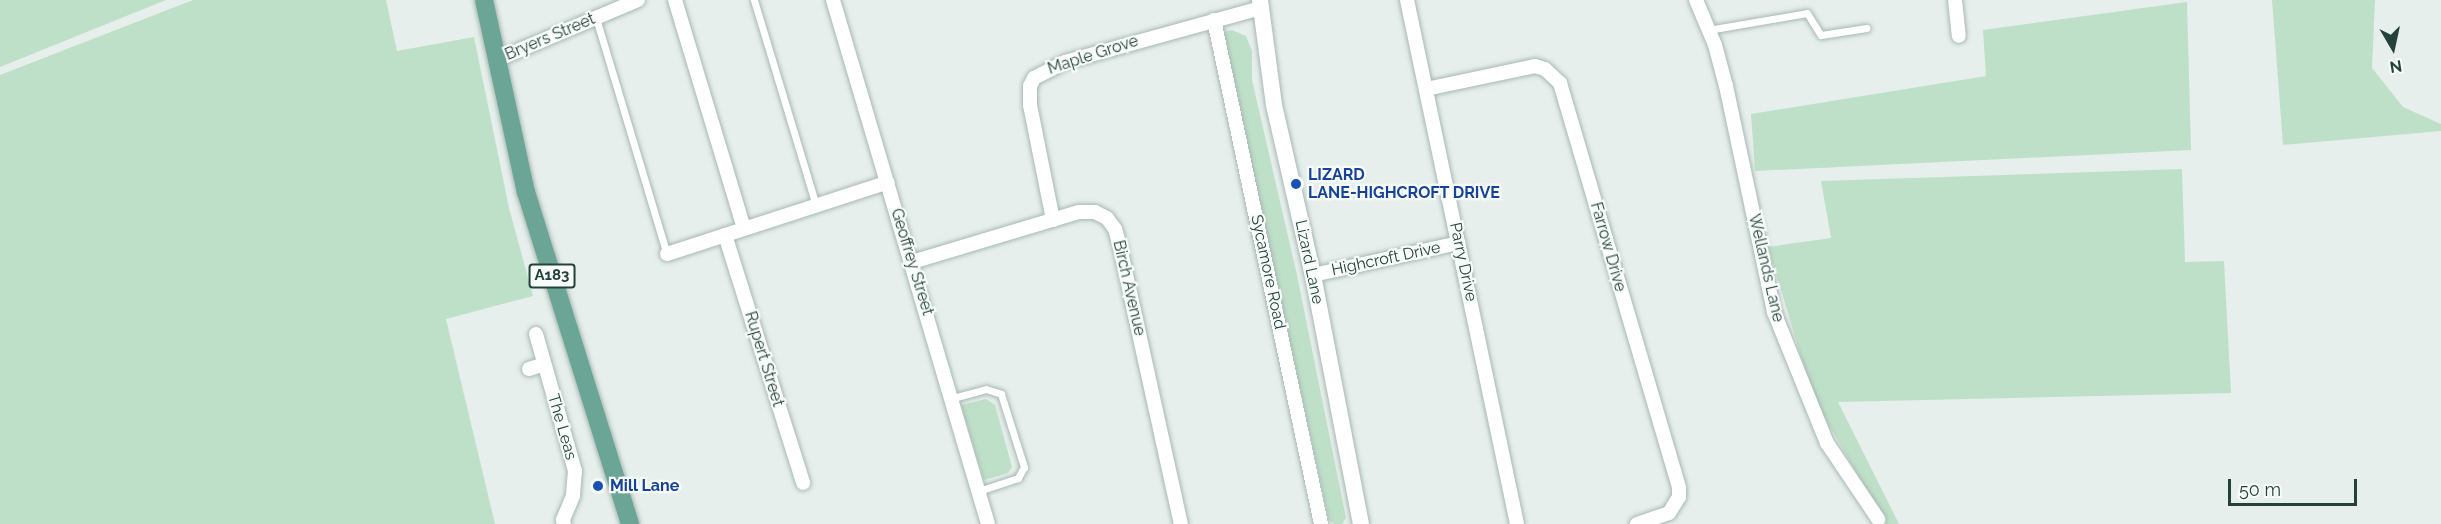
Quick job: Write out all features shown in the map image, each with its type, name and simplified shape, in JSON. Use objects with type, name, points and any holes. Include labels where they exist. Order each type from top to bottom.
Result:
[{"type":"main road","name":"A183","points":[[484,0],[526,192],[630,524]]},
{"type":"street","name":"Bryers Street","points":[[496,60],[638,0]]},
{"type":"street","points":[[675,0],[744,228]]},
{"type":"street","name":"Geoffrey Street","points":[[832,0],[953,398],[988,524]]},
{"type":"street","name":"Parry Drive","points":[[1407,0],[1517,524]]},
{"type":"street","name":"Wellands Lane","points":[[1696,0],[1708,30],[1739,136],[1774,312],[1827,442],[1879,522]]},
{"type":"street","points":[[1955,0],[1959,36]]},
{"type":"street","name":"Maple Grove","points":[[1053,220],[1030,105],[1030,86],[1034,78],[1050,67],[1065,62],[1214,20],[1260,4]]},
{"type":"street","name":"Lizard Lane","points":[[1260,4],[1274,105],[1313,275],[1361,524]]},
{"type":"street","name":"Sycamore Road","points":[[1214,20],[1321,524]]},
{"type":"street","name":"Farrow Drive","points":[[1426,89],[1535,66],[1545,69],[1560,83],[1679,488],[1679,497],[1669,513],[1637,524]]},
{"type":"street","points":[[667,254],[888,182]]},
{"type":"street","name":"Birch Avenue","points":[[912,262],[1079,213],[1095,212],[1107,218],[1115,230],[1181,524]]},
{"type":"street","name":"Rupert Street","points":[[725,235],[803,483]]},
{"type":"street","name":"Highcroft Drive","points":[[1313,275],[1459,243]]},
{"type":"street","name":"The Leas","points":[[536,334],[575,471],[573,496],[563,520],[564,524]]},
{"type":"street","points":[[529,369],[544,364]]},
{"type":"lane","points":[[754,0],[816,205]]},
{"type":"lane","points":[[1708,30],[1807,13],[1821,34],[1866,28]]},
{"type":"lane","points":[[596,18],[667,254]]},
{"type":"lane","points":[[953,398],[986,389],[1001,394],[1024,467],[1018,478],[979,492]]},
{"type":"green space","points":[[0,0],[166,0],[0,67]]},
{"type":"green space","points":[[193,0],[386,0],[397,51],[474,37],[509,208],[533,296],[446,319],[495,524],[0,524],[0,75]]},
{"type":"green space","points":[[2272,0],[2375,0],[2372,68],[2403,107],[2441,124],[2441,131],[2283,145]]},
{"type":"green space","points":[[2187,2],[2191,150],[1755,171],[1751,114],[1986,76],[1983,30]]},
{"type":"green space","points":[[1232,30],[1246,36],[1252,51],[1252,80],[1297,275],[1346,518],[1342,524],[1334,524],[1329,520],[1223,38],[1223,32]]},
{"type":"green space","points":[[2182,169],[2185,262],[2224,261],[2231,393],[1838,402],[1899,524],[1886,524],[1814,399],[1768,247],[1831,238],[1821,181]]},
{"type":"green space","points":[[986,399],[995,405],[1012,467],[1008,473],[984,480],[961,405]]},
{"type":"place","name":"LIZARD LANE-HIGHCROFT DRIVE","points":[[1296,184]]},
{"type":"place","name":"Mill Lane","points":[[598,486]]}]
